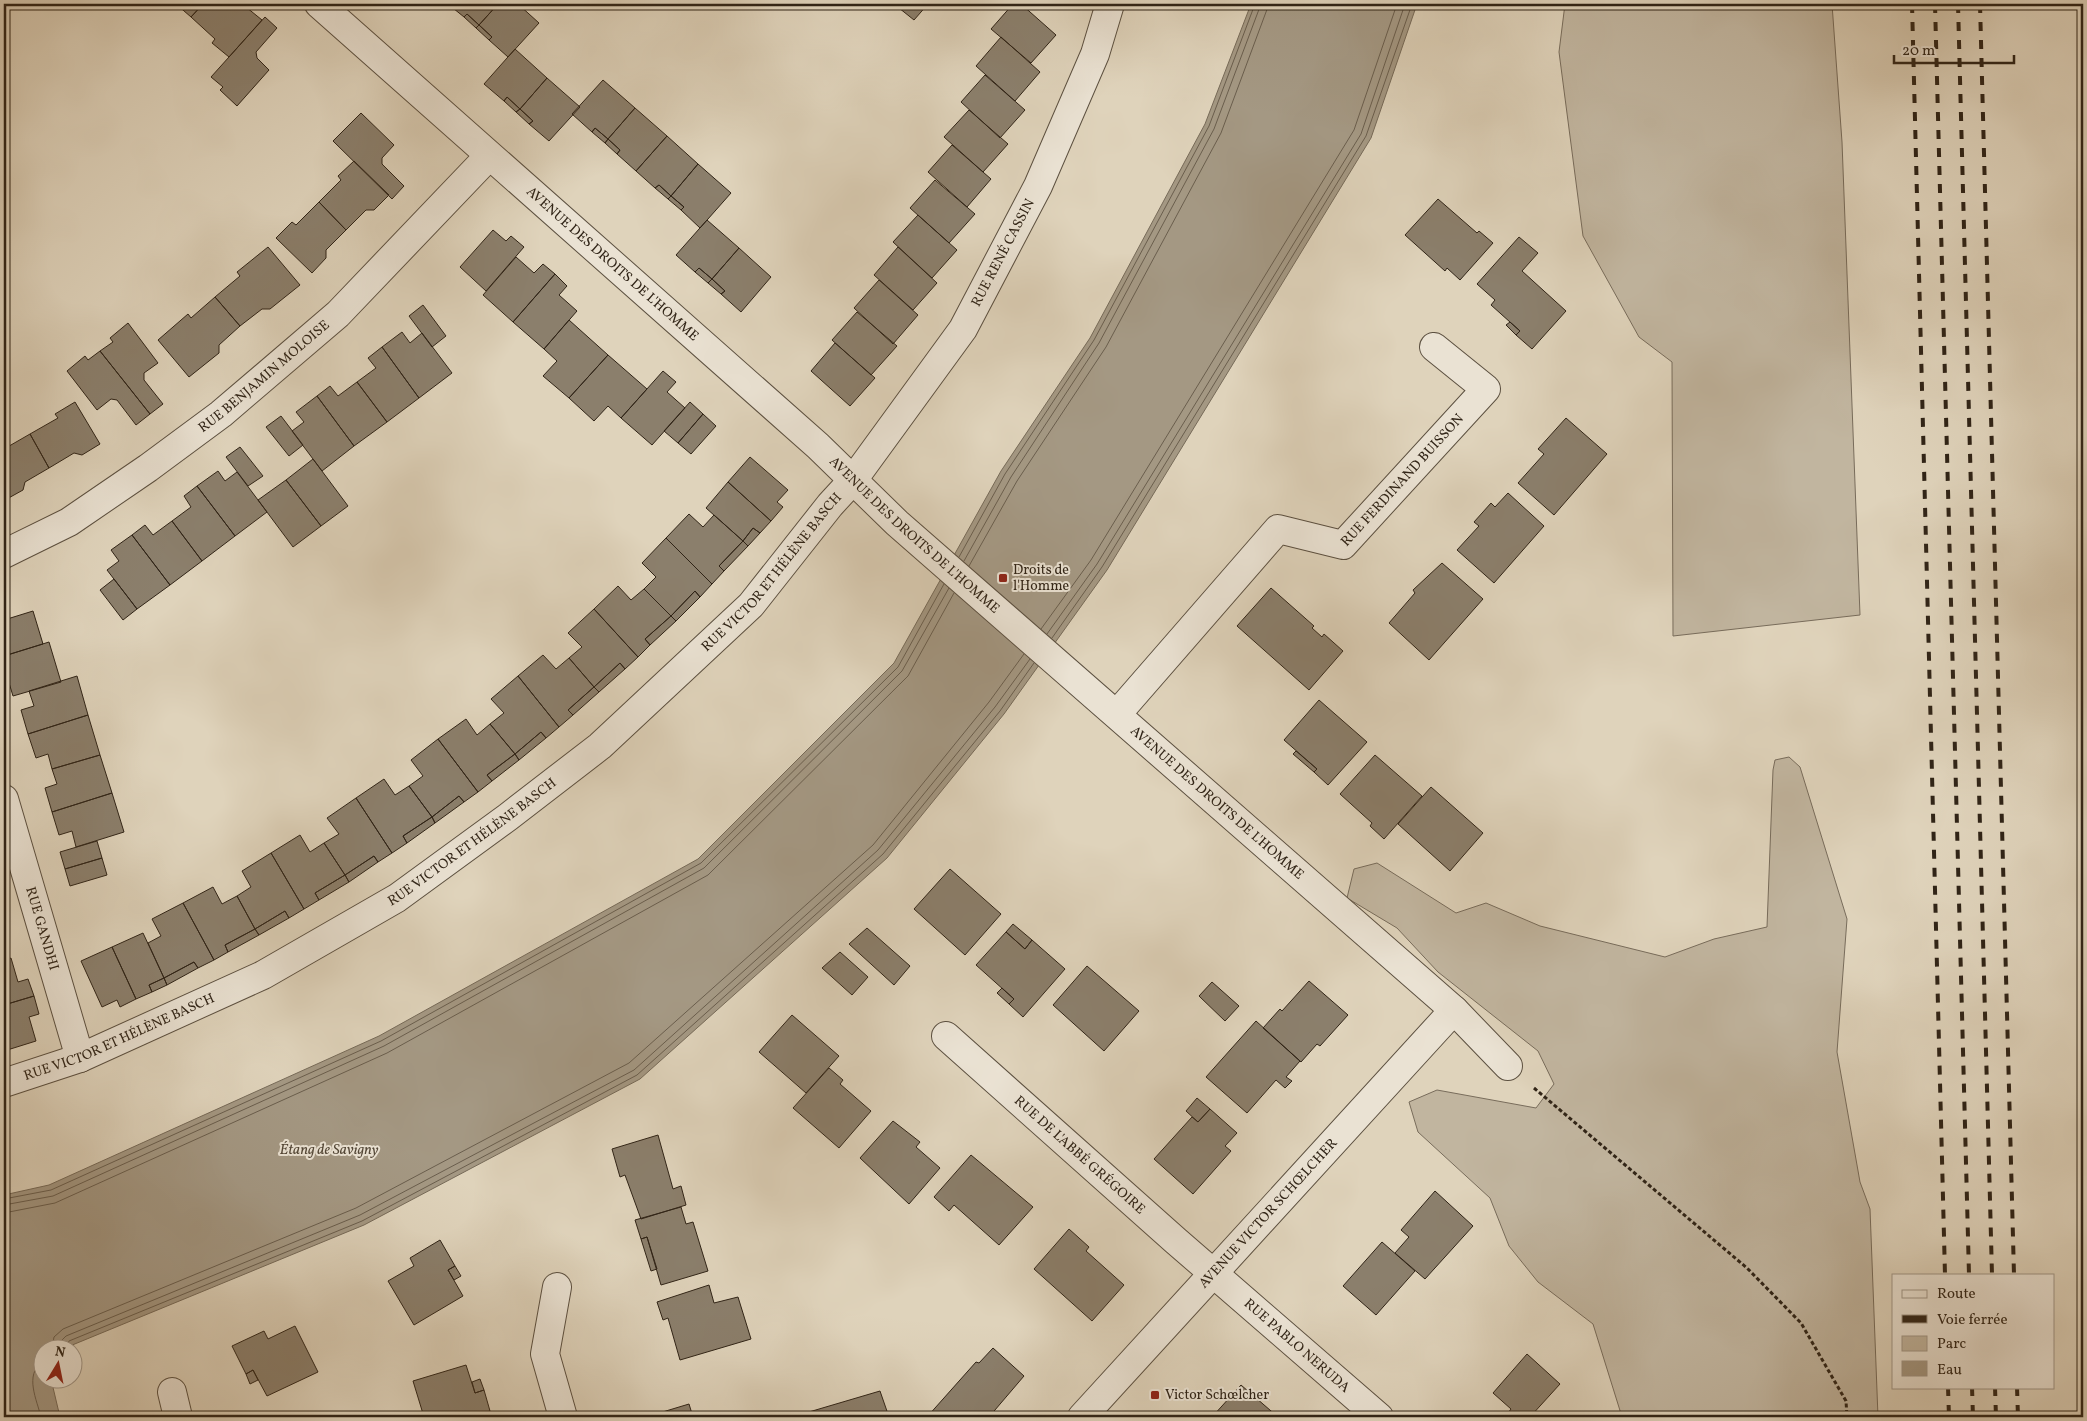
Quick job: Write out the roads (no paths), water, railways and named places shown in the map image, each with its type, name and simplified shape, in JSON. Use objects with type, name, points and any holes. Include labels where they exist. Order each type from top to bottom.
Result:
[{"type":"street","name":"AVENUE DES DROITS DE L'HOMME","points":[[319,4],[853,480],[897,523],[1078,679],[1454,1010],[1508,1066]]},
{"type":"street","name":"RUE RENÉ CASSIN","points":[[853,480],[963,329],[1038,186],[1095,54],[1110,4]]},
{"type":"street","name":"RUE BENJAMIN MOLOISE","points":[[4,554],[69,522],[148,468],[221,414],[338,314],[490,156]]},
{"type":"street","name":"RUE FERDINAND BUISSON","points":[[1117,714],[1278,529],[1343,545],[1486,389],[1434,347]]},
{"type":"street","name":"RUE VICTOR ET HÉLÈNE BASCH","points":[[4,1083],[80,1058],[263,975],[397,898],[508,817],[600,746],[751,605],[830,505],[853,480]]},
{"type":"street","name":"RUE GANDHI","points":[[4,799],[80,1058]]},
{"type":"street","name":"AVENUE VICTOR SCHŒLCHER","points":[[1082,1417],[1454,1010]]},
{"type":"street","name":"RUE DE L'ABBÉ GRÉGOIRE","points":[[946,1036],[1213,1273]]},
{"type":"street","name":"RUE PABLO NERUDA","points":[[1213,1273],[1379,1417]]},
{"type":"street","points":[[557,1287],[545,1354],[563,1417]]},
{"type":"water","name":"Étang de Savigny","points":[[1251,4],[1417,4],[1371,138],[1107,570],[1004,714],[887,858],[640,1079],[364,1225],[82,1341],[82,1338],[32,1338],[32,1388],[53,1388],[60,1417],[4,1417],[4,1195],[49,1185],[379,1036],[698,859],[894,663],[1001,471],[1090,338],[1205,124]]},
{"type":"railway","points":[[1912,4],[1945,1274]]},
{"type":"railway","points":[[1935,4],[1969,1274]]},
{"type":"railway","points":[[1958,4],[1992,1274]]},
{"type":"railway","points":[[1980,4],[2014,1274]]},
{"type":"railway","points":[[1948,1388],[1949,1417]]},
{"type":"railway","points":[[1972,1388],[1973,1417]]},
{"type":"railway","points":[[1995,1388],[1996,1417]]},
{"type":"railway","points":[[2017,1388],[2018,1417]]},
{"type":"place","name":"Droits de l'Homme","points":[[1003,578]]},
{"type":"place","name":"Victor Schœlcher","points":[[1155,1395]]}]
